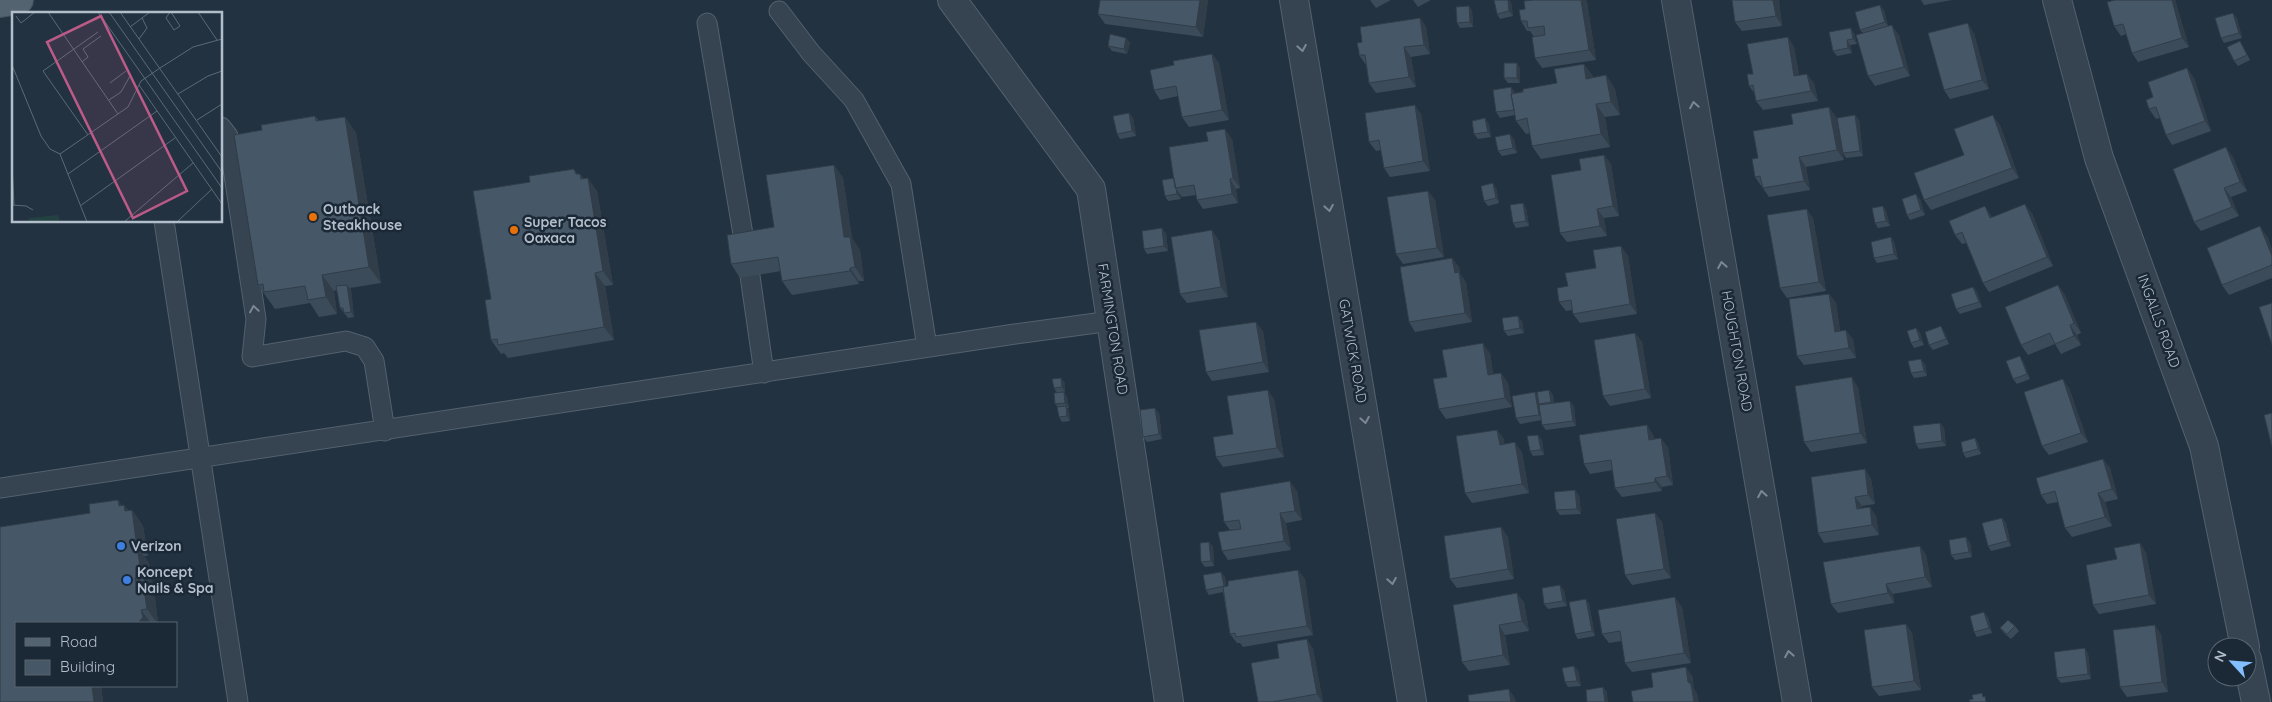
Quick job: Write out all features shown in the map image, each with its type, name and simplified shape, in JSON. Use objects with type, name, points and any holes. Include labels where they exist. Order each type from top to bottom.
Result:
[{"type":"main road","points":[[0,3],[19,0]]},
{"type":"street","name":"FARMINGTON ROAD","points":[[952,0],[1091,189],[1169,702]]},
{"type":"street","name":"GATWICK ROAD","points":[[1294,0],[1412,702]]},
{"type":"street","name":"HOUGHTON ROAD","points":[[1676,0],[1798,702]]},
{"type":"street","name":"INGALLS ROAD","points":[[2057,0],[2100,158],[2204,446],[2242,637]]},
{"type":"street","points":[[2253,687],[2256,702]]},
{"type":"lane","points":[[779,11],[811,53],[854,100],[901,184],[927,347]]},
{"type":"lane","points":[[707,23],[745,246]]},
{"type":"lane","points":[[222,128],[228,136],[256,319],[252,357],[346,341],[365,347],[374,361],[385,431]]},
{"type":"lane","points":[[164,222],[238,702]]},
{"type":"lane","points":[[750,276],[764,373]]},
{"type":"lane","points":[[0,488],[385,431],[927,347],[1111,322]]},
{"type":"building","points":[[1100,0],[1200,0],[1196,27],[1098,14]]},
{"type":"building","points":[[1494,0],[1508,0],[1509,11],[1497,14]]},
{"type":"building","points":[[1581,0],[1589,50],[1535,58],[1532,37],[1545,35],[1544,26],[1528,28],[1527,21],[1521,21],[1519,10],[1525,9],[1524,1]]},
{"type":"building","points":[[1732,0],[1773,0],[1776,16],[1735,22]]},
{"type":"building","points":[[2115,0],[2172,0],[2182,38],[2132,53],[2123,24],[2114,26],[2107,2]]},
{"type":"building","points":[[1880,5],[1885,22],[1860,30],[1855,12]]},
{"type":"building","points":[[1469,6],[1470,22],[1457,23],[1456,7]]},
{"type":"building","points":[[2233,13],[2239,33],[2221,38],[2215,18]]},
{"type":"building","points":[[1420,18],[1424,45],[1404,47],[1409,77],[1369,83],[1365,55],[1359,55],[1357,43],[1362,42],[1360,27]]},
{"type":"building","points":[[1968,23],[1982,80],[1944,90],[1928,33]]},
{"type":"building","points":[[1892,25],[1904,67],[1868,76],[1856,35]]},
{"type":"building","points":[[1851,28],[1853,39],[1847,40],[1848,48],[1833,51],[1829,32]]},
{"type":"building","points":[[1110,34],[1126,38],[1124,49],[1108,46]]},
{"type":"building","points":[[1788,37],[1794,76],[1807,74],[1811,91],[1756,101],[1753,85],[1749,86],[1747,74],[1753,74],[1747,44]]},
{"type":"building","points":[[2240,41],[2247,55],[2234,61],[2227,47]]},
{"type":"building","points":[[1212,54],[1222,110],[1182,117],[1176,86],[1154,90],[1150,70],[1174,65],[1173,61]]},
{"type":"building","points":[[1504,63],[1517,63],[1517,78],[1504,78]]},
{"type":"building","points":[[1584,64],[1586,79],[1606,75],[1611,102],[1596,104],[1601,134],[1532,146],[1527,118],[1516,121],[1511,94],[1523,92],[1523,89],[1557,83],[1554,69]]},
{"type":"building","points":[[2187,68],[2205,121],[2166,135],[2156,107],[2149,109],[2146,100],[2153,97],[2148,82]]},
{"type":"building","points":[[1511,87],[1514,110],[1496,112],[1493,90]]},
{"type":"building","points":[[1415,105],[1423,161],[1384,168],[1379,140],[1369,142],[1365,113]]},
{"type":"building","points":[[1829,107],[1837,150],[1799,157],[1804,181],[1763,188],[1760,176],[1755,177],[1752,159],[1758,158],[1753,131],[1793,124],[1791,114]]},
{"type":"building","points":[[1129,113],[1132,131],[1117,134],[1113,116]]},
{"type":"building","points":[[1855,115],[1860,151],[1843,153],[1837,118]]},
{"type":"building","points":[[1993,115],[2012,168],[1924,200],[1914,173],[1964,155],[1954,129]]},
{"type":"building","name":"Outback Steakhouse","points":[[315,116],[316,121],[345,117],[369,267],[322,275],[326,297],[308,300],[305,286],[264,292],[263,284],[258,285],[234,135],[262,130],[261,125]]},
{"type":"building","points":[[1485,118],[1488,132],[1474,134],[1472,121]]},
{"type":"building","points":[[1225,129],[1233,178],[1230,179],[1232,194],[1197,200],[1194,185],[1175,188],[1169,147],[1208,141],[1206,132]]},
{"type":"building","points":[[1510,134],[1513,148],[1498,151],[1495,137]]},
{"type":"building","points":[[2226,147],[2240,182],[2224,188],[2232,207],[2194,222],[2173,169]]},
{"type":"building","points":[[1604,155],[1613,206],[1597,209],[1600,226],[1560,233],[1551,175],[1581,170],[1579,159]]},
{"type":"building","points":[[834,165],[844,237],[850,237],[855,267],[850,268],[850,271],[782,281],[778,257],[731,264],[727,235],[774,227],[766,175]]},
{"type":"building","points":[[574,169],[576,174],[580,174],[581,179],[588,178],[603,271],[595,273],[604,327],[498,345],[497,339],[491,340],[485,300],[491,299],[473,191],[530,182],[529,176]]},
{"type":"building","points":[[1174,178],[1177,194],[1165,196],[1162,180]]},
{"type":"building","points":[[1493,183],[1496,198],[1484,201],[1481,186]]},
{"type":"building","points":[[1428,191],[1437,248],[1396,254],[1387,197]]},
{"type":"building","points":[[1916,194],[1921,210],[1907,215],[1902,199]]},
{"type":"building","points":[[1523,203],[1526,221],[1513,223],[1510,205]]},
{"type":"building","points":[[2025,204],[2047,257],[1983,283],[1962,232],[1955,235],[1949,221],[1985,206],[1990,218]]},
{"type":"building","points":[[1883,206],[1886,221],[1875,223],[1872,208]]},
{"type":"building","points":[[1807,209],[1819,282],[1780,288],[1767,215]]},
{"type":"building","points":[[2260,226],[2272,256],[2272,265],[2222,285],[2207,248]]},
{"type":"building","points":[[1162,228],[1164,246],[1144,249],[1142,231]]},
{"type":"building","points":[[1212,230],[1221,287],[1180,294],[1171,237]]},
{"type":"building","points":[[1891,237],[1894,254],[1874,258],[1871,242]]},
{"type":"building","points":[[1621,246],[1630,304],[1573,314],[1571,300],[1559,302],[1557,288],[1568,286],[1565,273],[1596,268],[1593,250]]},
{"type":"building","points":[[1452,258],[1455,273],[1459,272],[1465,313],[1409,322],[1400,267]]},
{"type":"building","points":[[347,285],[351,312],[344,313],[343,308],[340,308],[336,286]]},
{"type":"building","points":[[2058,285],[2074,323],[2070,325],[2074,336],[2055,344],[2050,333],[2021,345],[2005,307]]},
{"type":"building","points":[[1973,287],[1979,302],[1956,309],[1951,294]]},
{"type":"building","points":[[1829,294],[1835,332],[1846,330],[1849,348],[1797,356],[1789,299]]},
{"type":"building","points":[[2272,303],[2272,345],[2259,307]]},
{"type":"building","points":[[1518,316],[1520,328],[1504,331],[1502,318]]},
{"type":"building","points":[[1256,322],[1263,362],[1206,372],[1199,330]]},
{"type":"building","points":[[1941,326],[1946,339],[1929,345],[1925,332]]},
{"type":"building","points":[[1916,328],[1920,340],[1911,343],[1907,331]]},
{"type":"building","points":[[1635,333],[1645,389],[1603,396],[1594,340]]},
{"type":"building","points":[[1483,343],[1488,375],[1501,373],[1505,398],[1439,409],[1433,379],[1447,377],[1442,350]]},
{"type":"building","points":[[2020,356],[2027,374],[2013,379],[2006,361]]},
{"type":"building","points":[[1921,359],[1924,371],[1911,373],[1908,361]]},
{"type":"building","points":[[1852,377],[1860,433],[1804,442],[1795,386]]},
{"type":"building","points":[[1061,378],[1062,387],[1054,388],[1052,379]]},
{"type":"building","points":[[2063,379],[2081,433],[2042,446],[2024,392]]},
{"type":"building","points":[[1268,390],[1277,448],[1216,457],[1213,437],[1233,434],[1227,396]]},
{"type":"building","points":[[1549,390],[1551,402],[1539,404],[1537,392]]},
{"type":"building","points":[[1064,392],[1065,403],[1055,404],[1054,393]]},
{"type":"building","points":[[1535,392],[1539,415],[1516,418],[1512,396]]},
{"type":"building","points":[[1570,401],[1573,421],[1542,425],[1539,405]]},
{"type":"building","points":[[1066,406],[1067,416],[1059,417],[1057,407]]},
{"type":"building","points":[[1155,408],[1159,434],[1143,437],[1140,410]]},
{"type":"building","points":[[2272,413],[2272,447],[2264,415]]},
{"type":"building","points":[[1940,423],[1942,441],[1916,444],[1913,426]]},
{"type":"building","points":[[1647,425],[1649,440],[1661,438],[1667,476],[1655,478],[1655,482],[1615,488],[1611,460],[1584,464],[1579,435]]},
{"type":"building","points":[[1497,430],[1500,445],[1515,442],[1522,484],[1465,493],[1456,436]]},
{"type":"building","points":[[1538,435],[1541,450],[1530,451],[1527,436]]},
{"type":"building","points":[[1975,438],[1978,449],[1963,453],[1961,442]]},
{"type":"building","points":[[2103,459],[2112,489],[2098,493],[2105,517],[2065,528],[2055,491],[2041,495],[2036,478]]},
{"type":"building","points":[[1865,469],[1868,495],[1855,497],[1857,509],[1870,507],[1872,525],[1818,533],[1811,477]]},
{"type":"building","points":[[1290,481],[1295,511],[1280,513],[1284,541],[1222,551],[1218,532],[1241,529],[1239,520],[1224,522],[1220,493]]},
{"type":"building","points":[[1575,490],[1577,509],[1556,510],[1554,492]]},
{"type":"building","points":[[118,500],[119,506],[124,505],[125,511],[132,510],[136,540],[130,541],[131,548],[137,547],[142,577],[135,578],[136,583],[143,582],[147,609],[141,610],[143,617],[139,622],[15,622],[15,687],[92,687],[94,702],[0,702],[0,527],[90,513],[89,504]]},
{"type":"building","points":[[1655,513],[1664,569],[1625,575],[1616,519]]},
{"type":"building","points":[[2002,518],[2008,541],[1988,546],[1982,523]]},
{"type":"building","points":[[1501,527],[1508,569],[1450,579],[1444,536]]},
{"type":"building","points":[[1966,537],[1969,552],[1951,555],[1949,540]]},
{"type":"building","points":[[1209,542],[1211,561],[1201,562],[1200,543]]},
{"type":"building","points":[[2140,543],[2149,595],[2093,605],[2086,565],[2117,559],[2114,548]]},
{"type":"building","points":[[1920,546],[1925,577],[1886,584],[1888,593],[1831,604],[1823,562]]},
{"type":"building","points":[[1298,570],[1307,626],[1236,637],[1235,633],[1230,634],[1223,587],[1228,586],[1228,581]]},
{"type":"building","points":[[1221,572],[1224,586],[1206,590],[1203,575]]},
{"type":"building","points":[[1560,585],[1563,601],[1544,604],[1542,588]]},
{"type":"building","points":[[1517,593],[1522,621],[1499,625],[1503,655],[1462,662],[1453,605]]},
{"type":"building","points":[[1675,597],[1684,653],[1625,663],[1620,631],[1602,634],[1598,610]]},
{"type":"building","points":[[1586,599],[1592,631],[1575,634],[1569,602]]},
{"type":"building","points":[[1984,612],[1989,628],[1974,632],[1970,616]]},
{"type":"building","points":[[2008,620],[2015,626],[2007,634],[2000,628]]},
{"type":"building","points":[[1906,624],[1914,681],[1872,687],[1864,630]]},
{"type":"building","points":[[2155,625],[2162,682],[2120,687],[2113,630]]},
{"type":"building","points":[[1307,639],[1317,694],[1272,702],[1258,702],[1251,663],[1279,658],[1277,644]]},
{"type":"building","points":[[2085,648],[2088,674],[2057,678],[2054,652]]},
{"type":"building","points":[[1574,666],[1577,681],[1565,682],[1562,668]]},
{"type":"building","points":[[1686,667],[1694,702],[1633,702],[1631,691],[1653,687],[1651,673]]},
{"type":"building","points":[[1603,687],[1605,702],[1587,702],[1586,690]]},
{"type":"building","points":[[1509,689],[1511,702],[1469,702],[1468,695]]},
{"type":"building","points":[[1982,693],[1983,697],[1985,696],[1986,702],[1970,702],[1969,700],[1973,699],[1972,695]]},
{"type":"place","name":"Outback Steakhouse","points":[[313,217]]},
{"type":"place","name":"Super Tacos Oaxaca","points":[[514,230]]},
{"type":"place","name":"Verizon","points":[[121,546]]},
{"type":"place","name":"Koncept Nails & Spa","points":[[127,580]]}]
